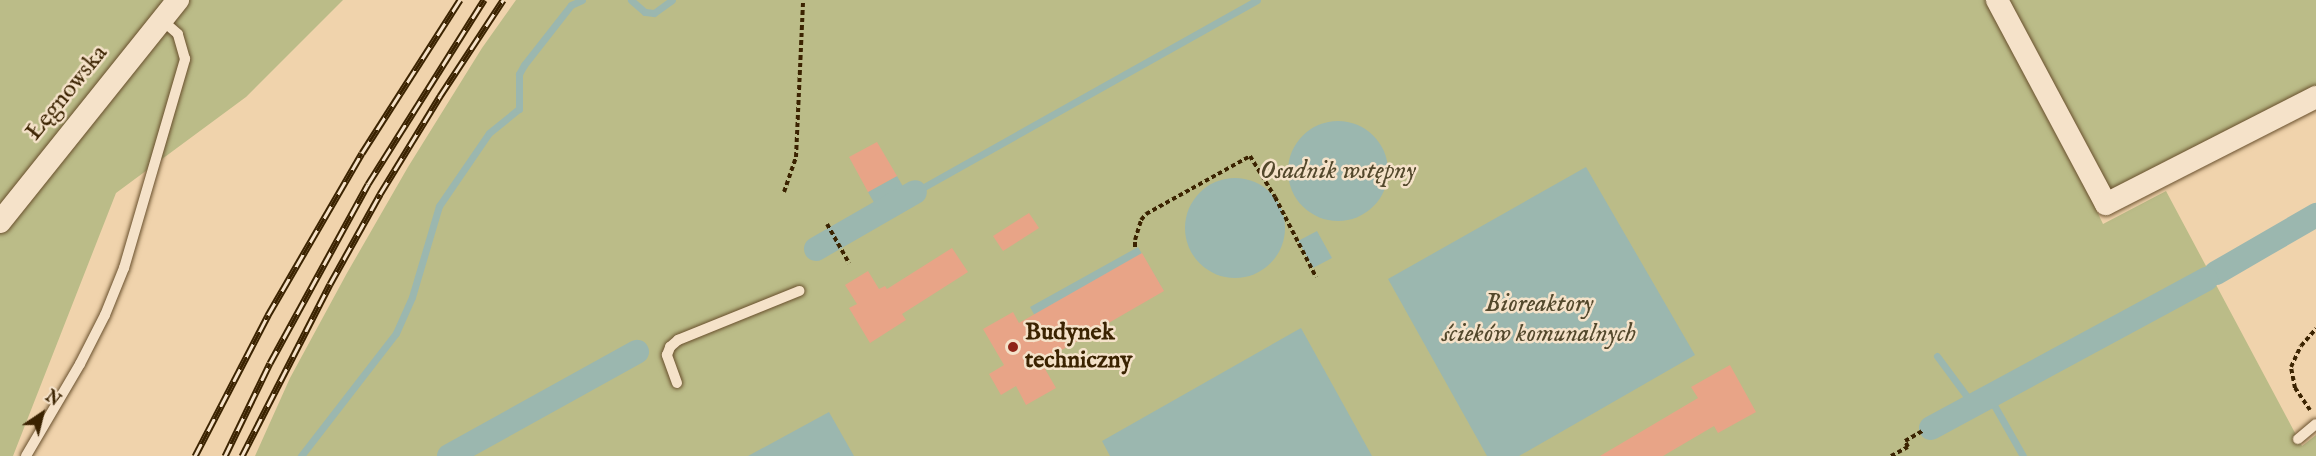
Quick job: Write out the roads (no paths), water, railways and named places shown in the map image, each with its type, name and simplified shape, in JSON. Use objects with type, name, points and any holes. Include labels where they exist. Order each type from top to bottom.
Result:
[{"type":"street","name":"Łęgnowska","points":[[0,222],[178,0]]},
{"type":"street","points":[[1997,0],[2101,207],[2316,97]]},
{"type":"lane","points":[[26,456],[80,364],[105,315],[124,268],[185,59],[178,34],[162,20]]},
{"type":"lane","points":[[677,383],[667,355],[670,347],[678,340],[799,291]]},
{"type":"lane","points":[[2298,439],[2316,424]]},
{"type":"water","name":"Osadnik wstępny","points":[[1338,121],[1357,125],[1373,136],[1384,152],[1388,171],[1384,190],[1373,206],[1357,217],[1338,221],[1319,217],[1303,206],[1292,190],[1288,171],[1292,152],[1303,136],[1319,125]]},
{"type":"water","name":"Bioreaktory ścieków komunalnych","points":[[1586,167],[1695,355],[1519,456],[1487,456],[1388,279]]},
{"type":"water","points":[[897,176],[914,206],[885,222],[868,192]]},
{"type":"water","name":"Osadnik wstępny","points":[[1235,178],[1254,182],[1270,193],[1281,209],[1285,228],[1281,247],[1270,263],[1254,274],[1235,278],[1216,274],[1200,263],[1189,247],[1185,228],[1189,209],[1200,193],[1216,182]]},
{"type":"water","points":[[1317,231],[1332,258],[1313,268],[1298,241]]},
{"type":"water","points":[[1138,247],[1161,286],[1052,347],[1030,307]]},
{"type":"water","points":[[1301,328],[1372,456],[1110,456],[1102,441]]},
{"type":"water","points":[[829,412],[854,456],[748,456]]},
{"type":"waterway","points":[[301,456],[396,333],[412,297],[439,206],[489,133],[519,109],[519,74],[524,65],[571,5],[582,0]]},
{"type":"waterway","points":[[631,0],[645,12],[654,13],[672,0]]},
{"type":"waterway","points":[[915,192],[1257,0]]},
{"type":"waterway","points":[[816,249],[915,192]]},
{"type":"waterway","points":[[2216,273],[2316,215]]},
{"type":"waterway","points":[[1931,428],[2206,279]]},
{"type":"waterway","points":[[449,456],[637,352]]},
{"type":"waterway","points":[[1937,356],[1974,406]]},
{"type":"waterway","points":[[1990,398],[2023,456]]},
{"type":"railway","points":[[195,456],[268,315],[362,153],[460,0]]},
{"type":"railway","points":[[225,456],[270,363],[368,184],[484,0]]},
{"type":"railway","points":[[242,456],[330,284],[380,194],[440,96],[503,0]]},
{"type":"place","name":"Budynek techniczny","points":[[1013,347]]}]
